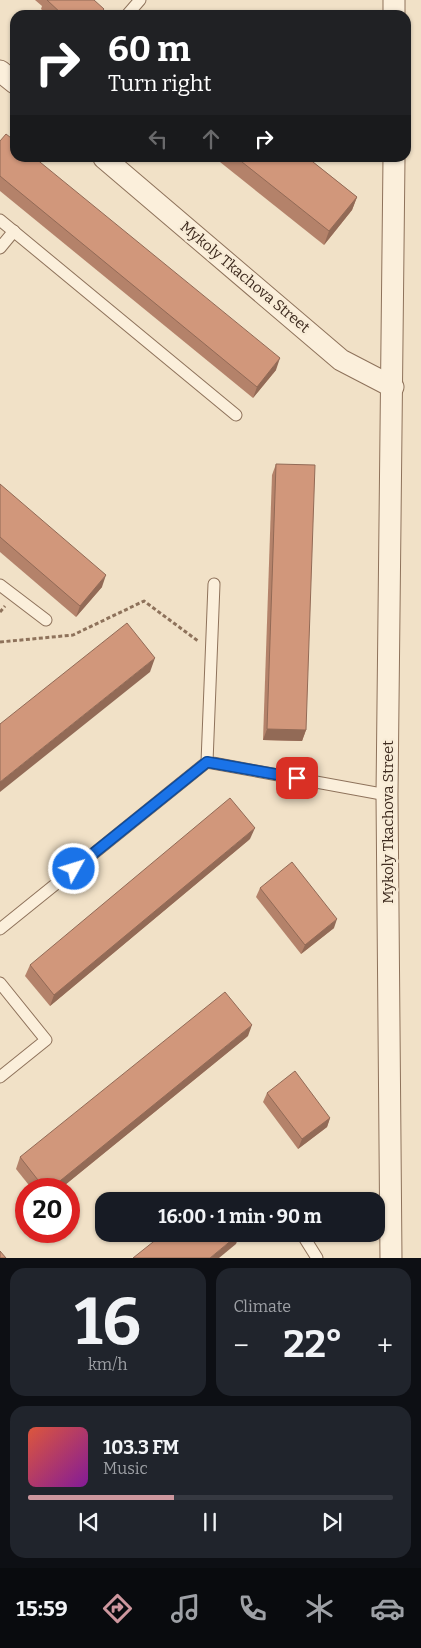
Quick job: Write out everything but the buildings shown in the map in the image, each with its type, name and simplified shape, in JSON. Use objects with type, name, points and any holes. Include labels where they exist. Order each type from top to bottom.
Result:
[{"type":"street","points":[[0,71],[10,79]]},
{"type":"street","name":"Mykoly Tkachova Street","points":[[109,162],[341,360],[392,387]]},
{"type":"street","name":"Mykoly Tkachova Street","points":[[391,1258],[387,795],[394,162]]},
{"type":"lane","points":[[131,10],[140,0]]},
{"type":"lane","points":[[0,220],[236,415]]},
{"type":"lane","points":[[0,248],[14,232]]},
{"type":"lane","points":[[0,929],[207,762],[214,584]]},
{"type":"lane","points":[[0,585],[46,620]]},
{"type":"lane","points":[[207,762],[387,795]]},
{"type":"lane","points":[[0,983],[46,1040],[0,1077]]},
{"type":"lane","points":[[307,1242],[317,1258]]},
{"type":"path","points":[[0,642],[73,635],[144,600],[212,651]]},
{"type":"route","points":[[74,869],[207,762],[297,778]]}]
